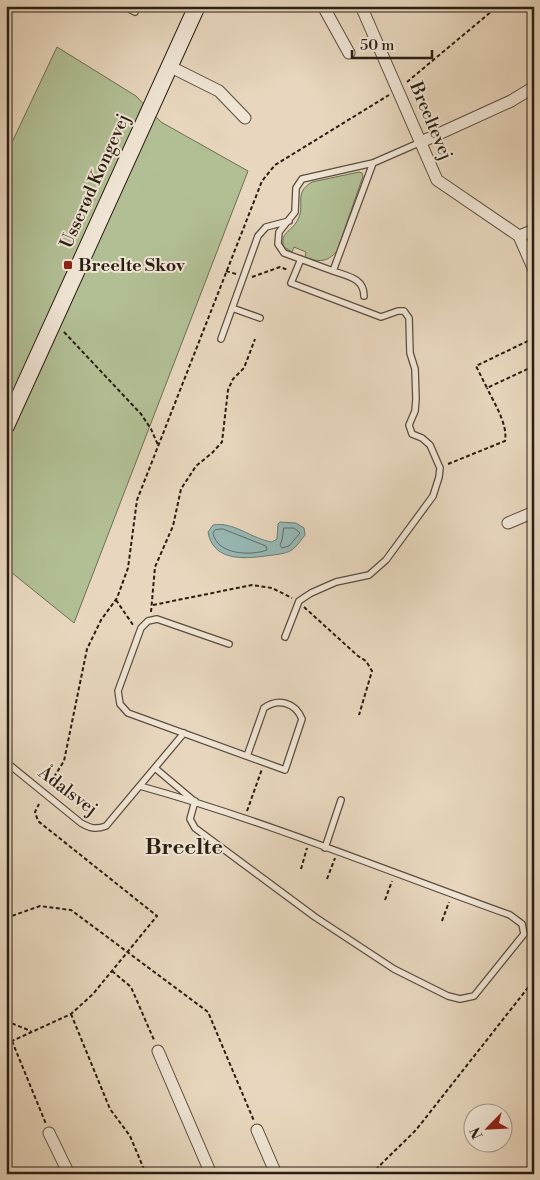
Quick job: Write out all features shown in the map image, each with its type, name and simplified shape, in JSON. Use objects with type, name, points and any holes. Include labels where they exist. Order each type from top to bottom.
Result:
[{"type":"main road","name":"Usserød Kongevej","points":[[6,426],[197,6]]},
{"type":"street","points":[[323,6],[350,53]]},
{"type":"street","name":"Breeltevej","points":[[361,6],[437,180],[519,236]]},
{"type":"street","points":[[169,66],[219,90],[245,118]]},
{"type":"street","points":[[421,142],[511,101],[534,87]]},
{"type":"street","points":[[534,230],[519,236],[534,270]]},
{"type":"street","points":[[508,523],[534,512]]},
{"type":"street","points":[[158,1051],[211,1174]]},
{"type":"street","points":[[257,1130],[276,1174]]},
{"type":"street","points":[[50,1133],[69,1174]]},
{"type":"lane","points":[[123,6],[135,12]]},
{"type":"lane","points":[[364,296],[364,289],[357,280],[284,253],[278,244],[279,232],[295,212],[296,188],[302,179],[373,163],[421,142]]},
{"type":"lane","points":[[333,271],[373,163]]},
{"type":"lane","points":[[221,339],[258,236],[266,227],[289,221]]},
{"type":"lane","points":[[285,637],[299,601],[311,592],[336,582],[369,575],[386,560],[434,496],[440,468],[430,445],[422,438],[412,434],[409,425],[415,411],[416,399],[415,369],[410,354],[409,318],[404,312],[398,311],[382,317],[291,283],[301,259]]},
{"type":"lane","points":[[232,308],[260,318]]},
{"type":"lane","points":[[229,644],[157,619],[148,621],[141,628],[118,690],[120,704],[128,713],[285,770],[302,718],[294,706],[279,701],[270,703],[264,708],[247,756]]},
{"type":"lane","points":[[184,733],[140,786],[194,801],[244,818],[510,915],[522,924],[524,934],[474,996],[460,999],[448,996],[394,969],[315,917],[195,828],[190,819],[194,801]]},
{"type":"lane","name":"Ådalsvej","points":[[6,762],[80,823],[92,829],[106,826],[140,786]]},
{"type":"lane","points":[[155,768],[194,801]]},
{"type":"lane","points":[[325,848],[341,800]]},
{"type":"path","points":[[54,777],[64,761],[87,648],[101,620],[116,600],[128,568],[137,500],[262,181],[275,165],[398,89],[498,6]]},
{"type":"path","points":[[250,278],[280,267],[295,273]]},
{"type":"path","points":[[54,321],[141,414],[151,429],[158,446]]},
{"type":"path","points":[[440,468],[505,441],[506,434],[502,423],[476,366],[534,338]]},
{"type":"path","points":[[148,621],[153,605],[156,568],[173,526],[181,489],[196,466],[222,442],[228,390],[233,379],[244,368],[255,339]]},
{"type":"path","points":[[487,388],[534,366]]},
{"type":"path","points":[[116,600],[139,634]]},
{"type":"path","points":[[244,818],[265,762]]},
{"type":"path","points":[[6,1046],[31,1031],[71,1014],[93,994],[157,916],[38,822],[35,812],[39,804]]},
{"type":"path","points":[[301,869],[309,842]]},
{"type":"path","points":[[327,879],[337,852]]},
{"type":"path","points":[[385,900],[394,873]]},
{"type":"path","points":[[442,921],[451,894]]},
{"type":"path","points":[[6,918],[40,906],[71,910],[208,1012],[257,1130]]},
{"type":"path","points":[[112,971],[131,987],[158,1051]]},
{"type":"path","points":[[371,1174],[416,1130],[534,980]]},
{"type":"path","points":[[71,1014],[110,1110],[130,1136],[146,1174]]},
{"type":"path","points":[[6,1020],[31,1031]]},
{"type":"path","points":[[12,1041],[50,1133]]},
{"type":"green space","points":[[57,47],[136,96],[161,122],[248,171],[74,623],[6,568],[6,155]]},
{"type":"green space","points":[[359,172],[363,176],[337,251],[330,258],[314,260],[305,257],[306,252],[294,247],[292,252],[284,247],[283,238],[300,215],[301,195],[306,186],[312,182]]},
{"type":"water","points":[[280,522],[296,523],[304,528],[305,535],[292,550],[275,555],[248,558],[230,556],[216,548],[208,532],[213,525],[220,524],[272,542],[277,539],[278,524]]},
{"type":"place","name":"Breelte Skov","points":[[68,265]]},
{"type":"district","name":"Breelte","points":[[184,847]]}]
